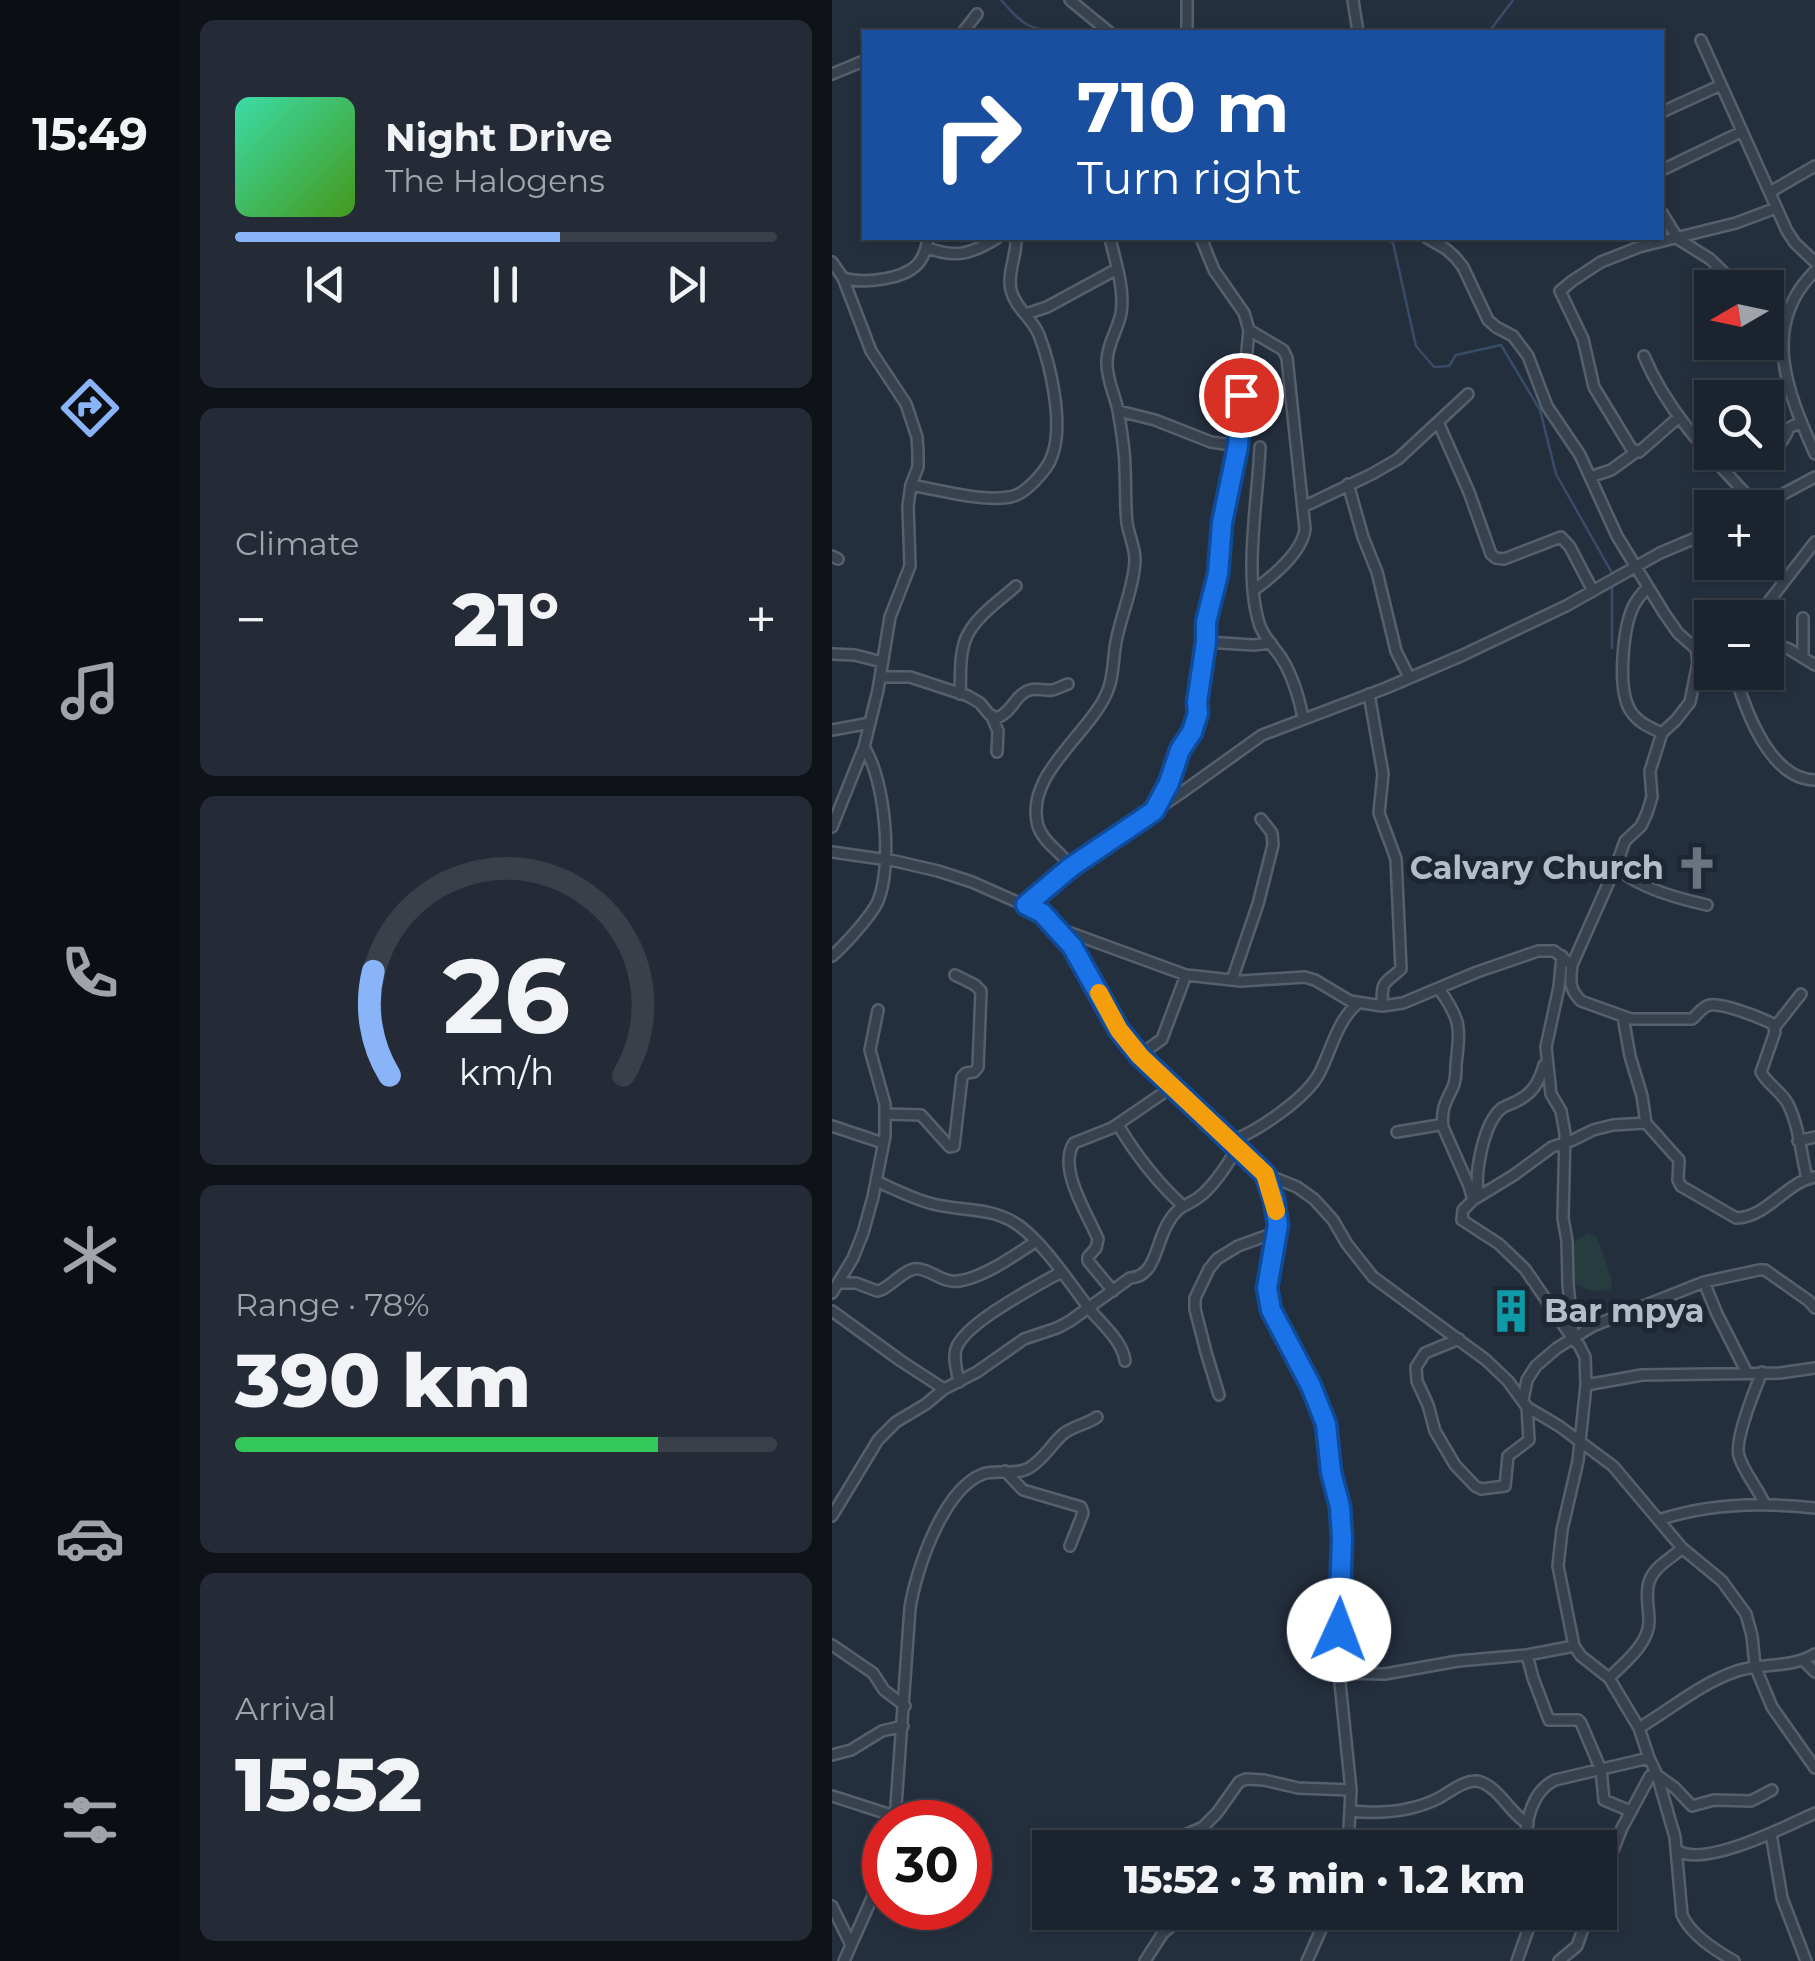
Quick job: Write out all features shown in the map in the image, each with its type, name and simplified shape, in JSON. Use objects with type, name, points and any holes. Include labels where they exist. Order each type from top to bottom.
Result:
[{"type":"street","points":[[1070,0],[1107,30]]},
{"type":"street","points":[[1187,0],[1187,30]]},
{"type":"street","points":[[1354,0],[1358,30]]},
{"type":"street","points":[[965,30],[977,14]]},
{"type":"street","points":[[1701,40],[1776,208],[1795,243],[1814,262]]},
{"type":"street","points":[[832,74],[862,63]]},
{"type":"street","points":[[1664,111],[1722,85]]},
{"type":"street","points":[[1664,169],[1740,132]]},
{"type":"street","points":[[1770,192],[1814,166]]},
{"type":"street","points":[[1636,452],[1594,387],[1583,340],[1560,291],[1601,262],[1776,208]]},
{"type":"street","points":[[1664,216],[1678,238],[1722,270]]},
{"type":"street","points":[[843,278],[857,282],[905,273],[921,260],[927,242],[940,252],[962,255],[993,240]]},
{"type":"street","points":[[911,485],[1005,498],[1026,490],[1049,463],[1056,442],[1055,406],[1039,334],[1011,290],[1016,240]]},
{"type":"street","points":[[1071,867],[1042,835],[1037,806],[1057,761],[1099,708],[1112,677],[1134,563],[1119,411],[1107,366],[1122,304],[1110,240]]},
{"type":"street","points":[[1154,811],[1197,720],[1206,622],[1218,574],[1224,510],[1238,446],[1248,330],[1244,312],[1214,270],[1202,240]]},
{"type":"street","points":[[1430,240],[1455,257],[1488,320],[1517,340],[1528,356],[1547,406],[1580,455],[1617,536],[1678,633],[1694,647]]},
{"type":"street","points":[[832,262],[843,278],[870,351],[906,404],[918,437],[908,519],[910,566],[890,616],[864,746],[832,827]]},
{"type":"street","points":[[1026,314],[1117,268]]},
{"type":"street","points":[[1784,332],[1792,298],[1814,272]]},
{"type":"street","points":[[1248,330],[1283,350],[1286,358],[1304,538],[1254,590]]},
{"type":"street","points":[[1644,356],[1678,417],[1743,490]]},
{"type":"street","points":[[1783,360],[1800,422],[1814,454]]},
{"type":"street","points":[[1303,507],[1398,459],[1468,394]]},
{"type":"street","points":[[1119,411],[1211,442],[1238,446]]},
{"type":"street","points":[[1590,476],[1611,470],[1678,417]]},
{"type":"street","points":[[1438,422],[1491,554],[1504,559],[1561,537],[1593,591]]},
{"type":"street","points":[[1784,440],[1789,428],[1800,422]]},
{"type":"street","points":[[1260,447],[1254,590],[1260,624],[1291,677],[1304,718]]},
{"type":"street","points":[[1784,493],[1814,477]]},
{"type":"street","points":[[1348,484],[1396,652],[1409,677]]},
{"type":"street","points":[[1026,905],[1071,867],[1262,734],[1474,650],[1694,539]]},
{"type":"street","points":[[1770,600],[1814,542]]},
{"type":"street","points":[[960,694],[967,636],[977,621],[1016,586]]},
{"type":"street","points":[[1648,587],[1629,618],[1623,692],[1639,722],[1662,733]]},
{"type":"street","points":[[1803,618],[1803,656]]},
{"type":"street","points":[[1206,642],[1270,643]]},
{"type":"street","points":[[1784,649],[1814,665]]},
{"type":"street","points":[[832,654],[882,662]]},
{"type":"street","points":[[880,677],[910,677],[974,699],[992,716],[998,732],[997,752]]},
{"type":"street","points":[[1694,682],[1690,702],[1662,733],[1650,771],[1651,802],[1642,826],[1625,841],[1572,965],[1570,986],[1581,1000],[1624,1017],[1692,1020],[1710,1005],[1755,1016],[1776,1027]]},
{"type":"street","points":[[992,716],[997,718],[1008,712],[1025,692],[1068,684]]},
{"type":"street","points":[[1740,690],[1768,752],[1795,774],[1814,780]]},
{"type":"street","points":[[1369,694],[1382,764],[1379,812],[1396,859],[1401,947],[1401,969],[1383,983],[1382,1006]]},
{"type":"street","points":[[832,730],[870,723]]},
{"type":"street","points":[[832,956],[878,902],[885,860],[884,810],[878,776],[864,746]]},
{"type":"street","points":[[1232,980],[1273,845],[1272,832],[1261,819]]},
{"type":"street","points":[[832,852],[938,871],[1042,913],[1072,946],[1119,1030],[1140,1056],[1265,1174],[1314,1198],[1373,1277],[1500,1372],[1524,1404],[1613,1466],[1682,1548],[1722,1581],[1746,1614],[1756,1666],[1772,1707],[1814,1768]]},
{"type":"street","points":[[1616,866],[1662,892],[1707,905]]},
{"type":"street","points":[[1058,928],[1186,974],[1232,980],[1305,978],[1357,1004],[1382,1006],[1403,1003],[1538,951],[1554,950],[1572,965]]},
{"type":"street","points":[[1562,956],[1546,1039],[1551,1094],[1562,1117],[1562,1218],[1573,1338]]},
{"type":"street","points":[[1140,1056],[1162,1039],[1186,974]]},
{"type":"street","points":[[886,1114],[921,1115],[950,1147],[954,1146],[962,1077],[977,1070],[982,996],[975,984],[955,975]]},
{"type":"street","points":[[1439,989],[1456,1016],[1460,1037],[1454,1088],[1444,1100],[1443,1127],[1476,1198]]},
{"type":"street","points":[[1624,1017],[1646,1123],[1678,1160],[1678,1182],[1684,1190],[1736,1218],[1773,1203],[1811,1177],[1786,1101],[1761,1072],[1776,1027],[1800,994]]},
{"type":"street","points":[[1118,1125],[1160,1185],[1182,1204],[1190,1204],[1220,1176],[1234,1144],[1312,1086],[1341,1025],[1357,1004]]},
{"type":"street","points":[[832,1293],[863,1234],[883,1143],[886,1114],[870,1050],[878,1010]]},
{"type":"street","points":[[1476,1198],[1488,1128],[1501,1109],[1534,1088],[1547,1058]]},
{"type":"street","points":[[1113,1291],[1088,1261],[1098,1239],[1075,1189],[1068,1154],[1074,1143],[1118,1125],[1172,1087]]},
{"type":"street","points":[[1646,1123],[1593,1130],[1552,1147],[1476,1198],[1463,1210],[1462,1220],[1500,1244],[1525,1269],[1586,1357],[1581,1442],[1558,1550],[1574,1646],[1580,1656],[1609,1678],[1638,1728],[1657,1775],[1676,1836],[1686,1924],[1734,1961]]},
{"type":"street","points":[[832,1126],[883,1143]]},
{"type":"street","points":[[1397,1132],[1443,1127]]},
{"type":"street","points":[[1798,1141],[1814,1137]]},
{"type":"street","points":[[1265,1174],[1276,1212],[1277,1232],[1267,1288],[1271,1310],[1321,1408],[1340,1507],[1339,1673],[1351,1790],[1350,1830]]},
{"type":"street","points":[[876,1182],[936,1205],[970,1208],[1016,1223],[1119,1344],[1125,1361]]},
{"type":"street","points":[[832,1516],[878,1440],[896,1422],[1018,1342],[1056,1328],[1130,1278],[1140,1278],[1148,1272],[1166,1226],[1182,1204]]},
{"type":"street","points":[[1220,1395],[1195,1298],[1209,1269],[1226,1252],[1277,1232]]},
{"type":"street","points":[[839,1283],[856,1283],[877,1290],[920,1269],[952,1282],[964,1281],[1036,1242]]},
{"type":"street","points":[[1459,1339],[1425,1353],[1416,1367],[1417,1381],[1440,1443],[1455,1465],[1481,1489],[1505,1486],[1508,1456],[1529,1440],[1524,1404],[1527,1380],[1536,1366],[1593,1326],[1704,1282],[1759,1270],[1765,1270],[1809,1300],[1814,1308]]},
{"type":"street","points":[[959,1382],[956,1350],[962,1340],[980,1322],[1060,1272]]},
{"type":"street","points":[[1704,1282],[1747,1373]]},
{"type":"street","points":[[832,1311],[944,1389]]},
{"type":"street","points":[[1586,1385],[1642,1374],[1780,1373],[1814,1368]]},
{"type":"street","points":[[1762,1372],[1737,1447],[1765,1505]]},
{"type":"street","points":[[897,1800],[910,1608],[928,1544],[964,1486],[985,1473],[1030,1467],[1052,1450],[1062,1435],[1097,1417]]},
{"type":"street","points":[[1005,1471],[1023,1490],[1081,1507],[1083,1513],[1070,1546]]},
{"type":"street","points":[[1660,1520],[1683,1512],[1751,1503],[1814,1508]]},
{"type":"street","points":[[1609,1678],[1648,1635],[1649,1581],[1656,1569],[1682,1548]]},
{"type":"street","points":[[832,1646],[873,1674],[884,1690],[905,1706]]},
{"type":"street","points":[[1339,1673],[1385,1674],[1574,1646]]},
{"type":"street","points":[[1638,1728],[1717,1680],[1756,1666],[1804,1660],[1814,1654]]},
{"type":"street","points":[[1527,1655],[1550,1720],[1580,1722],[1602,1770],[1604,1800],[1630,1811]]},
{"type":"street","points":[[1804,1660],[1814,1672]]},
{"type":"street","points":[[832,1755],[850,1750],[882,1731],[903,1726]]},
{"type":"street","points":[[1527,1830],[1536,1793],[1542,1786],[1648,1758]]},
{"type":"street","points":[[1657,1775],[1692,1806],[1714,1800],[1751,1802],[1772,1790]]},
{"type":"street","points":[[1617,1842],[1648,1779],[1657,1775]]},
{"type":"street","points":[[1195,1830],[1210,1821],[1232,1790],[1246,1779],[1298,1788],[1351,1790]]},
{"type":"street","points":[[1352,1811],[1373,1814],[1414,1808],[1473,1780],[1495,1791],[1528,1824]]},
{"type":"street","points":[[832,1796],[862,1806]]},
{"type":"street","points":[[1677,1850],[1692,1856],[1743,1844],[1814,1813]]},
{"type":"street","points":[[1772,1834],[1782,1898],[1806,1961]]},
{"type":"street","points":[[832,1906],[851,1945]]},
{"type":"street","points":[[844,1961],[862,1920]]},
{"type":"street","points":[[1145,1961],[1167,1930]]},
{"type":"street","points":[[1308,1961],[1321,1930]]},
{"type":"street","points":[[1517,1961],[1528,1930]]},
{"type":"street","points":[[1559,1961],[1576,1946],[1582,1930]]},
{"type":"green space","points":[[1587,1233],[1597,1237],[1612,1280],[1611,1289],[1590,1290],[1572,1280],[1569,1246]]},
{"type":"waterway","points":[[1001,0],[1028,25],[1042,30]]},
{"type":"waterway","points":[[1490,30],[1513,0]]},
{"type":"waterway","points":[[1387,240],[1393,243],[1416,346],[1434,367],[1449,366],[1456,355],[1501,345],[1540,410],[1556,474],[1612,577]]},
{"type":"waterway","points":[[1612,585],[1612,648]]},
{"type":"slow traffic","points":[[1099,993],[1119,1030],[1140,1056],[1265,1174],[1276,1211]]},
{"type":"place","name":"Calvary Church","points":[[1697,868]]},
{"type":"place","name":"Bar mpya","points":[[1511,1311]]},
{"type":"route","points":[[1241,395],[1238,446],[1222,523],[1214,598],[1206,622],[1198,713],[1192,732],[1180,750],[1154,811],[1071,867],[1026,905],[1042,913],[1072,946],[1119,1030],[1140,1056],[1265,1174],[1278,1225],[1267,1288],[1271,1310],[1321,1408],[1340,1507],[1339,1630]]}]
